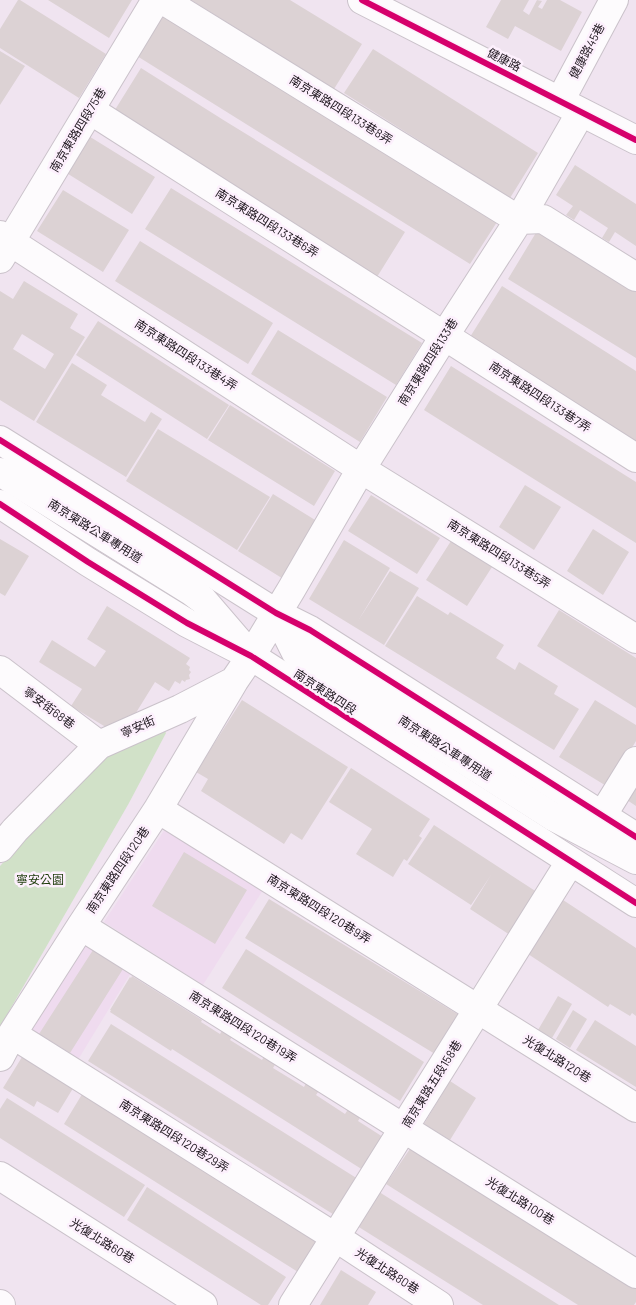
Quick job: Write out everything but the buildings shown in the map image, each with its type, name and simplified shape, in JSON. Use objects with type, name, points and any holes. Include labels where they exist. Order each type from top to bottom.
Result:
[{"type":"street","name":"南京東路四段75巷","points":[[4,245],[90,110],[156,0]]},
{"type":"street","name":"南京東路四段133巷8弄","points":[[163,0],[519,220]]},
{"type":"street","name":"健康路","points":[[362,0],[636,140]]},
{"type":"street","name":"健康路45巷","points":[[570,107],[614,0]]},
{"type":"street","name":"南京東路四段133巷","points":[[276,613],[362,469],[519,220],[570,107]]},
{"type":"street","name":"南京東路四段133巷6弄","points":[[90,110],[445,335]]},
{"type":"street","points":[[519,220],[543,219],[636,277]]},
{"type":"street","name":"南京東路四段133巷4弄","points":[[4,245],[362,469]]},
{"type":"street","name":"南京東路四段133巷7弄","points":[[445,335],[636,458]]},
{"type":"street","points":[[0,440],[276,613],[310,630],[636,838]]},
{"type":"street","name":"南京東路四段133巷5弄","points":[[362,469],[636,639]]},
{"type":"street","name":"南京東路公車專用道","points":[[0,472],[197,595],[251,656]]},
{"type":"street","name":"南京東路四段","points":[[0,504],[88,562],[188,623],[251,656],[636,903]]},
{"type":"street","name":"寧安街","points":[[5,833],[99,745],[180,709],[234,681],[276,613]]},
{"type":"street","name":"南京東路公車專用道","points":[[276,613],[296,653],[552,816],[636,860]]},
{"type":"street","name":"寧安街68巷","points":[[0,670],[99,745]]},
{"type":"street","name":"南京東路四段120巷","points":[[4,1048],[158,809],[234,681]]},
{"type":"street","points":[[602,816],[636,761]]},
{"type":"street","name":"南京東路四段120巷9弄","points":[[158,809],[479,1010]]},
{"type":"street","name":"南京東路五段158巷","points":[[292,1305],[479,1010],[570,862]]},
{"type":"street","name":"南京東路四段120巷19弄","points":[[81,926],[404,1127]]},
{"type":"street","name":"光復北路120巷","points":[[479,1010],[636,1108]]},
{"type":"street","name":"南京東路四段120巷29弄","points":[[4,1048],[335,1237]]},
{"type":"street","name":"光復北路100巷","points":[[404,1127],[636,1274]]},
{"type":"street","name":"光復北路60巷","points":[[0,1176],[203,1305]]},
{"type":"street","name":"光復北路80巷","points":[[335,1237],[439,1305]]},
{"type":"shaded area","points":[[165,829],[263,890],[203,985],[104,922]]},
{"type":"shaded area","points":[[86,943],[132,971],[76,1063],[29,1032]]},
{"type":"green space","name":"寧安公園","points":[[162,726],[166,733],[129,803],[0,1027],[0,866],[73,787],[104,757]]},
{"type":"cycle path","points":[[362,0],[636,140]]},
{"type":"cycle path","points":[[0,440],[276,613],[310,630],[636,837]]},
{"type":"cycle path","points":[[0,504],[88,562],[187,623],[251,656],[636,903]]}]
